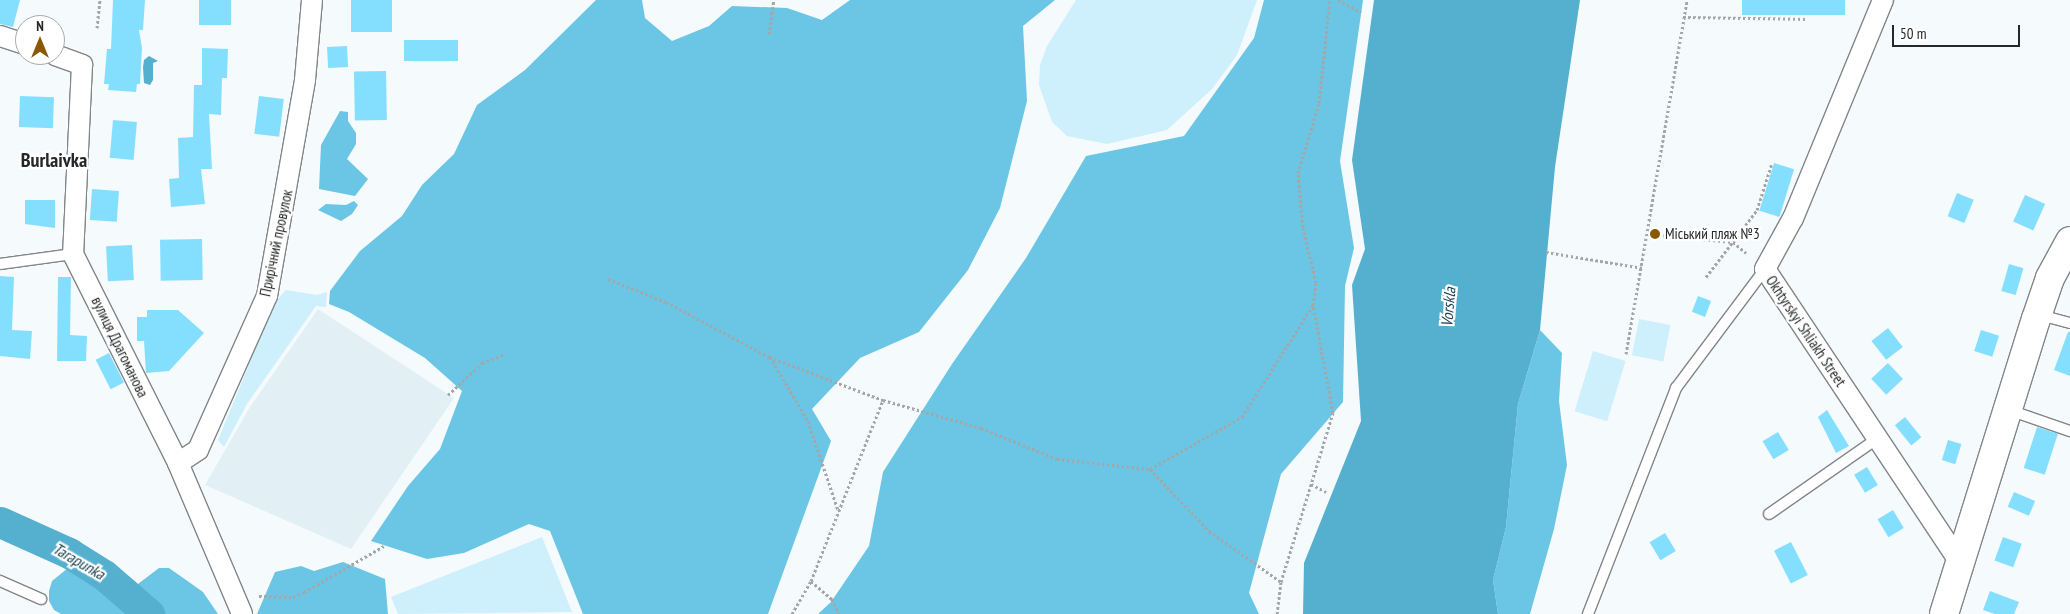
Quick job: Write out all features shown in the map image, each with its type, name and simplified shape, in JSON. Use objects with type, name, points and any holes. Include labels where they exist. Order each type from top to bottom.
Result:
[{"type":"main road","points":[[1944,614],[2037,314],[2050,278],[2070,241]]},
{"type":"street","name":"Прирічний провулок","points":[[178,463],[198,450],[266,296],[305,80],[312,0]]},
{"type":"street","name":"Okhtyrskyi Shliakh Street","points":[[1883,0],[1808,182],[1765,269],[1960,563]]},
{"type":"street","points":[[0,36],[15,41]]},
{"type":"street","name":"вулиця Драгоманова","points":[[65,59],[82,65],[73,254],[178,463],[242,613]]},
{"type":"lane","points":[[0,264],[73,254]]},
{"type":"lane","points":[[1588,614],[1676,388],[1765,269]]},
{"type":"lane","points":[[2037,314],[2070,323]]},
{"type":"lane","points":[[2008,409],[2070,432]]},
{"type":"lane","points":[[1769,514],[1878,438]]},
{"type":"lane","points":[[0,581],[41,598]]},
{"type":"path","points":[[97,28],[100,0]]},
{"type":"path","points":[[769,34],[774,0]]},
{"type":"path","points":[[1277,614],[1280,582],[1333,413],[1314,305],[1316,283],[1303,227],[1298,173],[1319,103],[1330,0]]},
{"type":"path","points":[[1338,0],[1361,12]]},
{"type":"path","points":[[1626,354],[1643,268],[1687,0]]},
{"type":"path","points":[[1683,17],[1808,19]]},
{"type":"path","points":[[1706,277],[1757,210],[1772,163]]},
{"type":"path","points":[[1648,234],[1733,242],[1746,253]]},
{"type":"path","points":[[1546,252],[1643,268]]},
{"type":"path","points":[[608,279],[666,302],[770,357],[883,400],[981,428],[1057,459],[1150,470],[1242,417],[1314,305]]},
{"type":"path","points":[[448,395],[482,363],[505,354]]},
{"type":"path","points":[[770,357],[808,421],[839,511]]},
{"type":"path","points":[[792,614],[810,582],[883,400]]},
{"type":"path","points":[[1150,470],[1209,531],[1280,582]]},
{"type":"path","points":[[1311,484],[1326,492]]},
{"type":"path","points":[[259,596],[293,596],[304,592],[384,546]]},
{"type":"path","points":[[810,582],[832,599],[840,614]]},
{"type":"shaded area","points":[[596,0],[642,0],[645,18],[672,41],[709,26],[732,6],[787,8],[822,20],[850,0],[1055,0],[1023,26],[1027,101],[1000,208],[968,270],[919,332],[860,358],[812,409],[831,441],[768,614],[583,614],[550,531],[529,524],[464,553],[427,559],[371,541],[408,486],[440,449],[462,391],[425,358],[349,312],[329,304],[330,291],[360,251],[402,216],[422,185],[454,154],[477,105],[525,70]]},
{"type":"shaded area","points":[[1076,0],[1257,0],[1237,55],[1212,89],[1167,130],[1107,144],[1067,136],[1052,122],[1039,85],[1040,65],[1047,46]]},
{"type":"shaded area","points":[[1264,0],[1363,0],[1340,161],[1354,248],[1345,286],[1343,402],[1281,474],[1249,593],[1259,614],[818,614],[831,602],[869,546],[883,472],[952,364],[1026,258],[1086,156],[1184,136],[1254,38]]},
{"type":"shaded area","points":[[340,111],[348,112],[348,121],[356,133],[356,144],[347,159],[368,179],[355,196],[319,189],[321,145]]},
{"type":"shaded area","points":[[354,201],[358,205],[352,214],[341,221],[318,210],[326,204],[346,205]]},
{"type":"shaded area","points":[[286,290],[317,295],[327,292],[326,307],[316,306],[247,404],[224,447],[218,440],[248,367],[257,332],[268,322],[272,305]]},
{"type":"shaded area","points":[[318,309],[454,398],[351,549],[205,485],[250,407]]},
{"type":"shaded area","points":[[1639,319],[1670,325],[1663,361],[1632,355]]},
{"type":"shaded area","points":[[1540,330],[1562,353],[1559,401],[1567,465],[1554,529],[1530,614],[1498,614],[1493,580],[1506,527],[1518,404]]},
{"type":"shaded area","points":[[1593,351],[1626,361],[1607,421],[1575,411]]},
{"type":"shaded area","points":[[542,537],[572,612],[398,614],[391,597]]},
{"type":"shaded area","points":[[343,562],[385,579],[388,614],[257,614],[275,572],[301,566],[314,571]]},
{"type":"shaded area","points":[[79,566],[124,588],[134,587],[159,568],[169,568],[203,592],[218,614],[61,614],[54,610],[49,601],[52,581],[68,568]]},
{"type":"water","name":"Vorskla","points":[[1374,0],[1580,0],[1555,167],[1540,330],[1518,404],[1506,527],[1493,580],[1498,614],[1303,614],[1304,563],[1361,421],[1352,285],[1365,249],[1352,160]]},
{"type":"water","points":[[149,56],[158,61],[153,63],[153,80],[150,85],[144,83],[143,67],[144,60]]},
{"type":"building","points":[[0,0],[20,0],[13,27],[0,24]]},
{"type":"building","points":[[113,0],[145,0],[143,30],[139,30],[142,48],[140,84],[137,84],[136,92],[108,90],[109,84],[104,84],[107,49],[111,49]]},
{"type":"building","points":[[199,0],[231,0],[231,25],[199,25]]},
{"type":"building","points":[[351,0],[392,0],[392,32],[351,32]]},
{"type":"building","points":[[1742,0],[1845,0],[1845,15],[1742,15]]},
{"type":"building","points":[[404,40],[458,40],[458,61],[404,61]]},
{"type":"building","points":[[347,46],[348,67],[328,68],[327,47]]},
{"type":"building","points":[[202,48],[228,49],[227,78],[222,78],[221,115],[209,114],[212,169],[201,169],[205,204],[171,207],[169,179],[179,178],[178,138],[193,137],[194,85],[202,85]]},
{"type":"building","points":[[386,71],[387,120],[355,121],[354,72]]},
{"type":"building","points":[[20,96],[54,97],[53,128],[19,127]]},
{"type":"building","points":[[259,96],[284,99],[279,137],[254,134]]},
{"type":"building","points":[[113,120],[137,122],[134,160],[110,158]]},
{"type":"building","points":[[1774,163],[1794,169],[1779,217],[1759,211]]},
{"type":"building","points":[[92,189],[119,191],[117,222],[90,220]]},
{"type":"building","points":[[1957,193],[1974,200],[1964,223],[1948,216]]},
{"type":"building","points":[[2025,195],[2045,204],[2033,230],[2013,221]]},
{"type":"building","points":[[25,200],[55,200],[55,228],[25,224]]},
{"type":"building","points":[[202,239],[203,280],[161,281],[160,240]]},
{"type":"building","points":[[132,245],[134,280],[108,281],[106,246]]},
{"type":"building","points":[[2009,264],[2023,268],[2016,295],[2001,291]]},
{"type":"building","points":[[0,276],[14,277],[12,330],[32,331],[30,359],[0,356]]},
{"type":"building","points":[[58,277],[71,277],[70,335],[87,336],[86,361],[57,361]]},
{"type":"building","points":[[1698,296],[1711,301],[1705,317],[1692,312]]},
{"type":"building","points":[[147,310],[178,310],[204,333],[169,371],[146,373],[144,341],[137,341],[137,317],[147,317]]},
{"type":"building","points":[[1888,328],[1903,347],[1886,360],[1871,341]]},
{"type":"building","points":[[1981,330],[1999,336],[1992,357],[1974,351]]},
{"type":"building","points":[[2068,332],[2070,332],[2070,376],[2054,370]]},
{"type":"building","points":[[109,353],[124,382],[111,389],[96,360]]},
{"type":"building","points":[[1888,363],[1903,379],[1886,395],[1871,379]]},
{"type":"building","points":[[1827,410],[1849,446],[1836,453],[1818,417]]},
{"type":"building","points":[[1905,417],[1921,437],[1911,445],[1895,425]]},
{"type":"building","points":[[2037,427],[2058,434],[2045,475],[2024,468]]},
{"type":"building","points":[[1778,432],[1789,450],[1773,459],[1763,441]]},
{"type":"building","points":[[1948,440],[1961,444],[1955,464],[1942,460]]},
{"type":"building","points":[[1867,467],[1878,485],[1865,493],[1854,475]]},
{"type":"building","points":[[2014,492],[2035,501],[2029,516],[2008,507]]},
{"type":"building","points":[[1893,510],[1904,528],[1888,537],[1878,519]]},
{"type":"building","points":[[1665,533],[1676,551],[1660,560],[1650,542]]},
{"type":"building","points":[[2003,537],[2022,544],[2013,567],[1994,560]]},
{"type":"building","points":[[1791,542],[1808,575],[1791,584],[1774,551]]},
{"type":"building","points":[[1990,591],[2019,602],[2014,614],[1995,614],[1983,610]]},
{"type":"waterway","name":"Tarapunka","points":[[0,522],[69,553],[104,575],[149,614]]},
{"type":"place","name":"Міський пляж №3","points":[[1655,234]]},
{"type":"district","name":"Burlaivka","points":[[54,160]]}]
